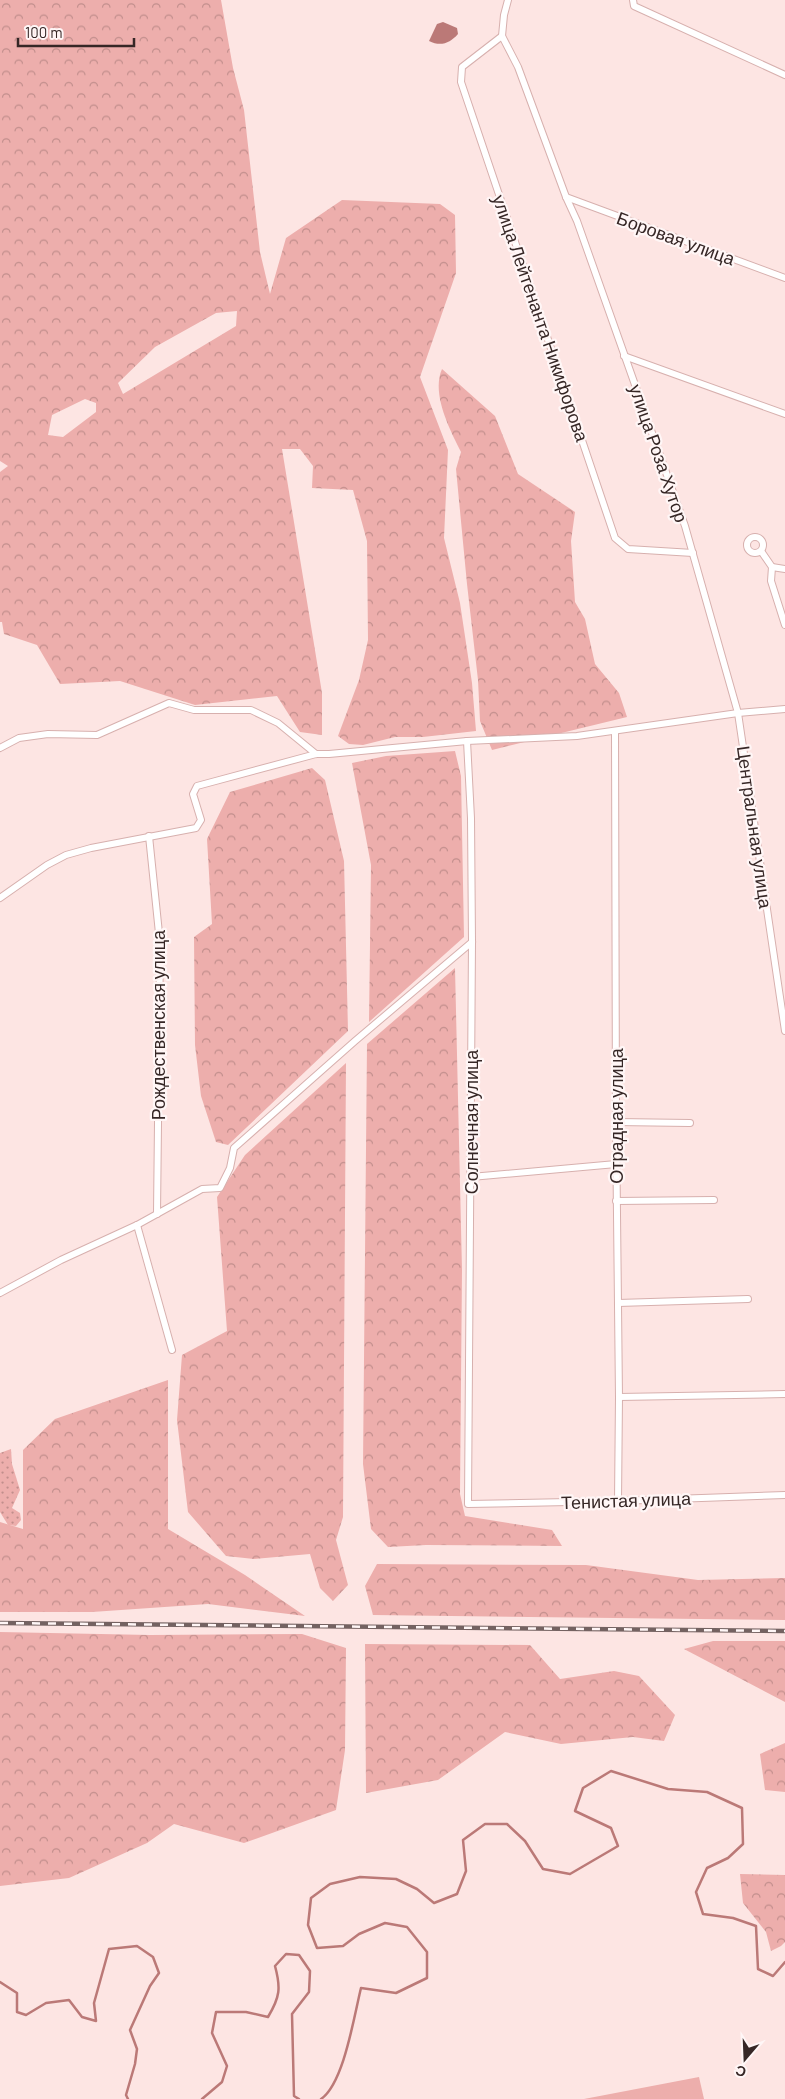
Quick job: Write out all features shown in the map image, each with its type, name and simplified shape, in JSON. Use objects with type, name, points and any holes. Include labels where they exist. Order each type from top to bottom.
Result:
[{"type":"street","points":[[502,36],[508,0]]},
{"type":"street","points":[[633,0],[634,6],[785,75]]},
{"type":"street","name":"улица Роза Хутор","points":[[502,36],[518,67],[566,197],[577,221],[693,553],[738,713]]},
{"type":"street","name":"улица Лейтенанта Никифорова","points":[[502,36],[462,67],[461,82],[615,538],[628,549],[693,553]]},
{"type":"street","name":"Боровая улица","points":[[566,197],[785,278]]},
{"type":"street","points":[[624,356],[785,414]]},
{"type":"street","points":[[761,552],[772,566],[785,569]]},
{"type":"street","points":[[772,566],[771,581],[785,625]]},
{"type":"street","points":[[0,748],[19,738],[48,734],[97,735],[164,704],[174,704],[194,710],[251,710],[278,723],[316,754]]},
{"type":"street","points":[[0,898],[47,865],[66,855],[91,848],[196,828],[201,820],[194,794],[197,786],[316,754],[467,741],[577,736],[738,713],[785,709]]},
{"type":"street","name":"Центральная улица","points":[[738,713],[785,1031]]},
{"type":"street","name":"Отрадная улица","points":[[615,731],[618,1501]]},
{"type":"street","name":"Солнечная улица","points":[[467,741],[471,818],[472,942],[468,1504]]},
{"type":"street","name":"Рождественская улица","points":[[149,836],[160,943],[157,1214]]},
{"type":"street","points":[[0,1293],[61,1260],[137,1225],[202,1189],[220,1188],[230,1168],[234,1148],[355,1040],[472,942]]},
{"type":"street","points":[[616,1122],[690,1123]]},
{"type":"street","points":[[471,1176],[616,1164]]},
{"type":"street","points":[[616,1201],[714,1200]]},
{"type":"street","points":[[137,1225],[172,1350]]},
{"type":"street","points":[[618,1304],[748,1300]]},
{"type":"street","points":[[619,1397],[785,1394]]},
{"type":"street","name":"Тенистая улица","points":[[468,1504],[785,1495]]},
{"type":"green space","points":[[0,0],[221,0],[233,68],[244,110],[260,252],[270,294],[286,238],[342,200],[440,204],[455,215],[456,273],[420,377],[448,450],[444,538],[460,603],[472,683],[476,731],[423,737],[395,737],[363,745],[349,744],[338,736],[359,680],[368,640],[367,541],[353,490],[312,488],[313,466],[300,449],[282,449],[322,693],[322,735],[300,732],[277,696],[195,705],[120,681],[60,684],[37,645],[4,634],[2,622],[0,622],[0,472],[8,466],[0,461]],"holes":[[[237,311],[236,326],[123,394],[118,383],[155,347],[216,313]],[[85,399],[96,403],[96,412],[63,437],[48,435],[52,415]]]},
{"type":"green space","points":[[442,369],[495,416],[518,474],[575,512],[571,541],[575,602],[585,619],[595,664],[619,693],[627,717],[492,750],[480,721],[478,680],[456,469],[461,452],[447,423],[440,400],[439,379]]},
{"type":"green space","points":[[455,751],[461,776],[464,937],[369,1022],[371,865],[352,763],[386,756]]},
{"type":"green space","points":[[312,768],[325,780],[344,861],[348,1031],[228,1145],[216,1142],[201,1096],[195,1045],[194,937],[212,924],[207,839],[230,792]]},
{"type":"green space","points":[[455,968],[462,1270],[460,1494],[465,1516],[552,1530],[562,1546],[426,1545],[388,1547],[371,1529],[363,1464],[367,1044]]},
{"type":"green space","points":[[346,1063],[343,1517],[336,1540],[348,1585],[333,1601],[320,1588],[310,1554],[254,1559],[226,1556],[188,1512],[177,1420],[182,1355],[227,1331],[217,1197],[245,1155]]},
{"type":"green space","points":[[168,1380],[168,1529],[245,1575],[305,1616],[208,1604],[92,1612],[0,1612],[0,1522],[23,1529],[23,1450],[55,1419]]},
{"type":"green space","points":[[11,1449],[12,1464],[20,1490],[12,1508],[20,1513],[21,1520],[16,1526],[8,1525],[0,1512],[0,1453]]},
{"type":"green space","points":[[377,1564],[586,1565],[698,1580],[785,1578],[785,1620],[373,1615],[365,1586]]},
{"type":"green space","points":[[0,1632],[150,1635],[302,1634],[346,1648],[345,1750],[336,1810],[244,1843],[174,1824],[147,1843],[69,1878],[0,1886]]},
{"type":"green space","points":[[713,1641],[785,1641],[785,1702],[684,1649]]},
{"type":"green space","points":[[365,1644],[530,1645],[560,1679],[614,1671],[639,1676],[675,1715],[664,1741],[633,1737],[561,1744],[505,1732],[438,1780],[366,1793]]},
{"type":"green space","points":[[785,1743],[785,1792],[765,1790],[760,1754]]},
{"type":"green space","points":[[740,1874],[785,1875],[785,1942],[771,1951],[766,1932],[743,1903]]},
{"type":"green space","points":[[699,2077],[704,2099],[584,2099]]},
{"type":"shaded area","points":[[443,22],[457,28],[458,34],[452,40],[441,44],[429,41],[437,24]]},
{"type":"waterway","points":[[321,2099],[329,2091],[342,2064],[361,1988],[396,1993],[427,1978],[427,1952],[407,1927],[385,1923],[359,1934],[343,1946],[317,1948],[308,1925],[311,1898],[330,1884],[360,1877],[396,1879],[417,1889],[434,1903],[457,1894],[466,1871],[463,1840],[485,1824],[507,1824],[525,1841],[543,1869],[570,1874],[618,1846],[611,1828],[575,1811],[583,1788],[611,1771],[668,1789],[707,1792],[742,1808],[743,1844],[728,1858],[707,1868],[696,1892],[703,1914],[733,1918],[756,1926],[758,1969],[773,1976],[785,1962]]},
{"type":"waterway","points":[[0,1982],[17,1993],[17,2012],[26,2015],[46,2003],[69,2000],[82,2017],[96,2021],[94,2003],[109,1949],[137,1946],[153,1957],[159,1973],[150,1986],[130,2030],[137,2049],[135,2064],[126,2095],[128,2099]]},
{"type":"waterway","points":[[202,2099],[222,2082],[227,2066],[212,2033],[216,2012],[246,2012],[268,2017],[275,2004],[279,1987],[275,1966],[286,1954],[299,1955],[310,1971],[309,1992],[292,2014],[294,2096],[299,2099]]},
{"type":"railway","points":[[0,1623],[785,1631]]}]
